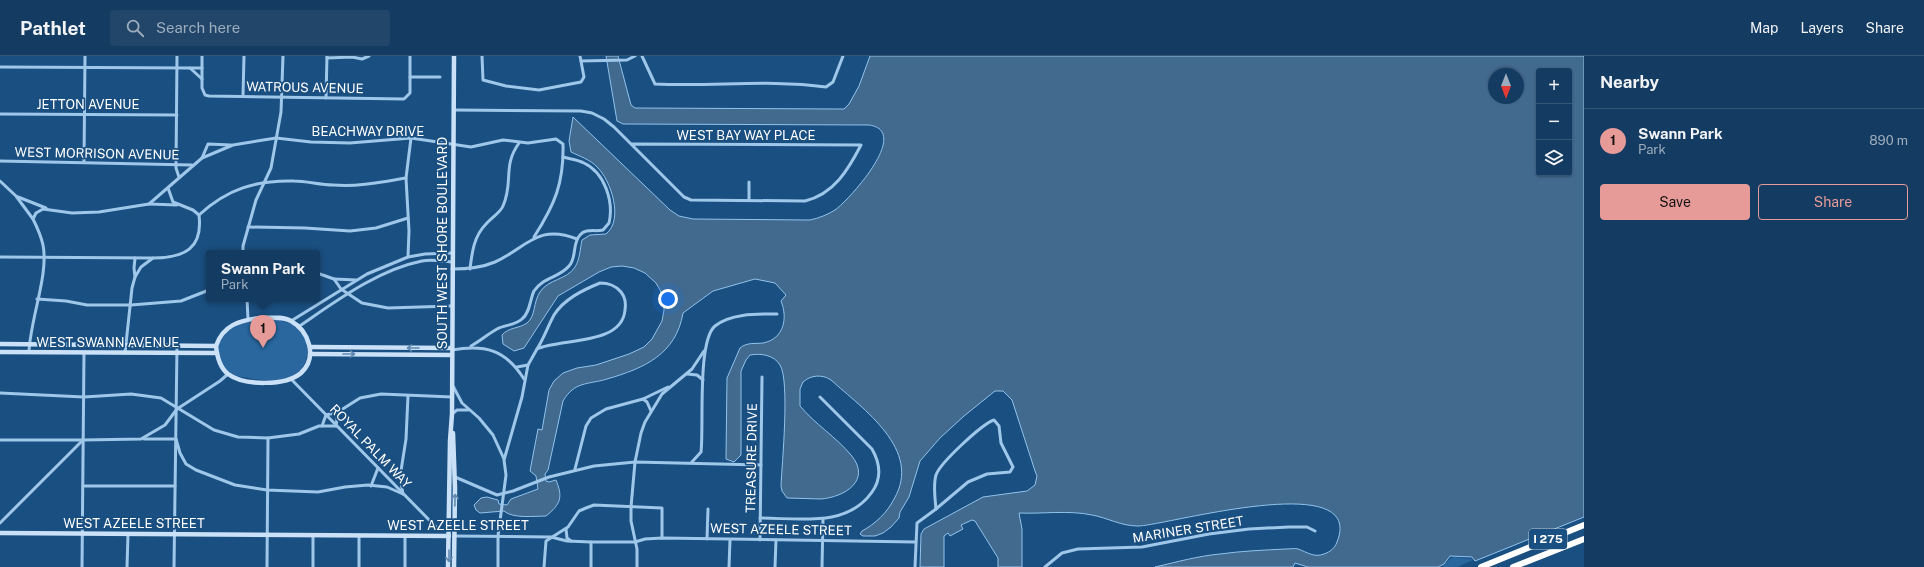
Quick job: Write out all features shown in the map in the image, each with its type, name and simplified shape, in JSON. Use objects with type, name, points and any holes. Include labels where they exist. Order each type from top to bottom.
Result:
[{"type":"highway","name":"I 275","points":[[1481,567],[1584,525]]},
{"type":"highway","name":"I 275","points":[[1513,567],[1584,538]]},
{"type":"highway","points":[[1475,567],[1513,554]]},
{"type":"street","points":[[84,162],[85,56]]},
{"type":"street","points":[[177,56],[176,164],[179,176]]},
{"type":"street","points":[[202,56],[202,79]]},
{"type":"street","points":[[243,96],[244,56]]},
{"type":"street","points":[[243,250],[256,200],[271,168],[282,97],[283,56]]},
{"type":"street","points":[[326,98],[327,57],[352,57],[362,59],[369,56]]},
{"type":"street","points":[[410,56],[410,77],[440,77]]},
{"type":"street","name":"SOUTH WEST SHORE BOULEVARD","points":[[454,56],[452,431],[450,441],[455,536],[454,567]]},
{"type":"street","points":[[482,56],[483,80],[506,86],[539,90],[581,82],[584,77],[580,56]]},
{"type":"street","points":[[581,61],[619,61],[627,60],[635,56]]},
{"type":"street","points":[[642,56],[656,84],[689,86],[768,82],[826,87],[833,82],[843,56]]},
{"type":"street","points":[[0,67],[202,68]]},
{"type":"street","points":[[190,68],[202,79]]},
{"type":"street","name":"WATROUS AVENUE","points":[[202,79],[202,90],[205,95],[404,99],[410,93],[410,77]]},
{"type":"street","points":[[454,110],[582,111],[592,113],[604,119],[632,144],[684,197],[691,200],[749,200],[749,182]]},
{"type":"street","name":"JETTON AVENUE","points":[[0,114],[177,115]]},
{"type":"street","name":"BEACHWAY DRIVE","points":[[233,145],[276,138],[327,142],[411,138],[471,147],[503,140],[520,143],[542,142],[556,138],[562,144],[563,157]]},
{"type":"street","points":[[408,257],[406,178],[411,138]]},
{"type":"street","points":[[470,269],[472,245],[485,225],[502,208],[509,187],[508,166],[512,153],[520,143]]},
{"type":"street","points":[[202,158],[208,144],[233,145]]},
{"type":"street","name":"WEST BAY WAY PLACE","points":[[632,144],[861,145],[846,173],[826,192],[815,198],[805,201],[749,200]]},
{"type":"street","points":[[149,204],[168,188],[179,176],[202,158],[233,145]]},
{"type":"street","points":[[310,354],[452,351],[471,346],[496,330],[522,319],[527,313],[534,292],[538,286],[545,280],[565,271],[570,265],[574,259],[577,239],[585,231],[603,230],[607,226],[610,218],[610,202],[602,180],[584,163],[563,157],[559,189],[551,210],[534,237],[496,262],[470,269],[452,269]]},
{"type":"street","name":"WEST MORRISON AVENUE","points":[[0,161],[193,165]]},
{"type":"street","points":[[0,257],[44,256],[153,258],[174,256],[190,250],[196,244],[201,229],[200,215],[214,201],[241,187],[263,183],[294,181],[341,185],[369,184],[406,178]]},
{"type":"street","points":[[0,181],[16,196],[33,219],[43,246],[44,268],[37,299],[29,352]]},
{"type":"street","points":[[168,188],[172,199],[178,205]]},
{"type":"street","points":[[16,196],[52,209],[72,213],[99,212],[149,204],[178,205],[193,210],[200,215]]},
{"type":"street","points":[[33,219],[39,210],[52,209]]},
{"type":"street","points":[[248,227],[305,228],[350,232],[376,228],[408,218]]},
{"type":"street","points":[[534,237],[560,234],[577,239]]},
{"type":"street","points":[[291,321],[356,280],[408,257],[425,254],[452,253]]},
{"type":"street","points":[[125,353],[135,277],[135,258]]},
{"type":"street","points":[[135,277],[142,267],[153,258]]},
{"type":"street","points":[[298,327],[348,294],[386,274],[422,261],[452,262]]},
{"type":"street","points":[[320,274],[334,279],[356,280]]},
{"type":"street","points":[[334,279],[341,289],[362,303],[388,308],[452,306]]},
{"type":"street","points":[[504,460],[522,397],[524,379],[528,365],[554,316],[564,303],[574,296],[600,283],[612,284],[623,293],[625,301],[624,316],[612,330],[585,341],[555,343],[537,349]]},
{"type":"street","points":[[37,299],[66,301],[87,305],[131,304],[181,301],[206,291]]},
{"type":"street","points":[[247,302],[248,319]]},
{"type":"street","points":[[691,463],[701,452],[704,351],[709,334],[714,326],[725,320],[752,314],[777,314]]},
{"type":"street","points":[[274,318],[291,321],[303,331],[310,347],[310,354],[304,368],[291,379],[280,382],[262,382],[236,378],[228,374],[221,364],[216,346],[228,327],[248,319],[274,318]]},
{"type":"street","name":"WEST SWANN AVENUE","points":[[0,344],[216,346]]},
{"type":"street","points":[[174,567],[177,346]]},
{"type":"street","points":[[471,346],[498,353],[516,367],[524,379]]},
{"type":"street","points":[[310,347],[452,351]]},
{"type":"street","points":[[575,469],[583,436],[591,418],[606,409],[643,399],[671,385],[687,374],[704,351]]},
{"type":"street","name":"WEST SWANN AVENUE","points":[[0,352],[217,353]]},
{"type":"street","points":[[82,567],[84,352]]},
{"type":"street","points":[[516,367],[522,368],[528,365]]},
{"type":"street","points":[[141,439],[165,425],[177,409],[220,381],[228,374]]},
{"type":"street","points":[[687,374],[697,375],[703,380]]},
{"type":"street","name":"TREASURE DRIVE","points":[[760,540],[762,377]]},
{"type":"street","name":"ROYAL PALM WAY","points":[[291,379],[437,528]]},
{"type":"street","points":[[452,382],[462,403],[468,410],[479,418],[493,435],[504,460],[506,475],[498,536],[498,567]]},
{"type":"street","points":[[637,567],[637,549],[631,521],[635,462],[641,433],[651,411],[662,394],[671,385]]},
{"type":"street","points":[[0,393],[84,397],[131,394],[161,398],[177,409],[220,432],[238,437],[268,438],[299,434],[322,426],[336,426],[338,412]]},
{"type":"street","points":[[322,426],[326,415],[338,412],[360,398],[372,395],[381,394],[452,397]]},
{"type":"street","points":[[403,494],[400,477],[406,439],[408,396]]},
{"type":"street","points":[[760,518],[823,519],[848,513],[863,503],[876,488],[879,471],[876,456],[868,444],[820,397]]},
{"type":"street","points":[[643,399],[647,402],[651,411]]},
{"type":"street","points":[[452,414],[457,410],[468,410]]},
{"type":"street","points":[[915,567],[917,523],[936,509],[968,482],[987,474],[1010,472],[1012,470],[1001,443],[999,426],[994,420],[987,423],[959,448],[937,473],[936,509]]},
{"type":"street","points":[[267,567],[268,438]]},
{"type":"street","points":[[0,440],[176,439]]},
{"type":"street","points":[[176,439],[180,453],[186,464],[196,470],[235,485],[267,490],[318,492],[345,487],[371,486],[387,487],[403,494]]},
{"type":"street","points":[[0,523],[83,440]]},
{"type":"street","points":[[452,476],[497,495],[575,469],[635,462],[761,465]]},
{"type":"street","points":[[371,486],[378,468]]},
{"type":"street","name":"SOUTH WEST SHORE BOULEVARD","points":[[448,567],[452,476]]},
{"type":"street","points":[[83,486],[175,486]]},
{"type":"street","points":[[544,567],[546,541],[566,529],[579,511],[594,505],[662,508],[662,538]]},
{"type":"street","points":[[707,539],[708,509]]},
{"type":"street","points":[[822,567],[823,519]]},
{"type":"street","name":"MARINER STREET","points":[[1045,567],[1062,553],[1078,549],[1142,547],[1209,534],[1249,529],[1289,527],[1307,528],[1315,531]]},
{"type":"street","points":[[566,529],[567,538],[571,541]]},
{"type":"street","name":"WEST AZEELE STREET","points":[[0,533],[498,536],[551,537],[571,541],[591,542],[636,542],[645,539],[662,538],[915,542]]},
{"type":"street","points":[[127,567],[128,534]]},
{"type":"street","points":[[313,536],[313,567]]},
{"type":"street","points":[[359,536],[359,567]]},
{"type":"street","points":[[405,536],[405,567]]},
{"type":"street","points":[[729,567],[730,540]]},
{"type":"street","points":[[775,567],[776,540]]},
{"type":"street","points":[[591,542],[591,567]]},
{"type":"shaded area","points":[[606,56],[618,56],[631,105],[635,108],[844,109],[849,104],[859,86],[870,56],[1584,56],[1584,517],[1475,561],[1472,557],[1450,556],[1444,564],[1438,567],[1308,567],[1295,563],[1293,567],[1155,567],[1204,556],[1253,551],[1298,549],[1314,555],[1320,555],[1334,548],[1337,542],[1338,520],[1322,508],[1294,504],[1258,506],[1220,511],[1138,526],[1126,525],[1098,516],[1065,512],[1019,513],[1022,529],[1022,567],[998,567],[998,558],[975,521],[972,520],[961,525],[963,529],[950,536],[948,533],[944,536],[944,567],[920,567],[921,534],[924,529],[983,497],[1027,491],[1035,485],[1037,476],[1012,400],[1003,391],[995,391],[964,416],[940,438],[920,461],[909,497],[900,512],[899,518],[883,533],[875,536],[863,536],[860,534],[862,531],[880,518],[894,499],[901,481],[901,464],[895,447],[873,417],[828,378],[817,376],[809,378],[803,382],[800,389],[800,406],[812,419],[845,448],[857,464],[859,472],[857,479],[853,486],[847,491],[830,498],[821,499],[787,498],[782,491],[785,387],[780,365],[771,357],[758,354],[750,355],[741,371],[741,455],[734,462],[726,459],[727,378],[740,348],[748,344],[770,341],[780,332],[784,321],[781,301],[786,295],[775,283],[755,279],[713,291],[683,313],[674,339],[666,349],[646,364],[621,375],[582,385],[572,390],[563,401],[548,470],[545,474],[546,481],[549,482],[556,480],[560,491],[560,496],[558,504],[546,516],[518,516],[508,514],[504,511],[480,513],[476,510],[474,505],[481,498],[487,497],[498,500],[499,504],[507,505],[511,499],[538,489],[536,476],[530,471],[538,429],[542,430],[549,390],[554,381],[563,373],[577,368],[596,365],[629,354],[644,347],[652,339],[662,321],[664,299],[656,283],[645,273],[634,268],[622,266],[611,267],[599,272],[558,296],[524,348],[514,351],[503,344],[502,335],[505,332],[524,325],[530,320],[536,300],[543,288],[572,271],[577,264],[582,240],[590,235],[606,234],[611,228],[614,219],[614,200],[607,181],[602,173],[592,162],[571,152],[569,141],[573,117],[670,210],[679,216],[693,219],[810,220],[823,216],[835,210],[842,204],[863,180],[881,152],[884,139],[880,130],[869,125],[623,124],[617,121]]},
{"type":"shaded area","points":[[275,319],[296,325],[305,338],[307,343],[307,355],[305,364],[300,371],[285,379],[257,380],[237,376],[226,371],[222,366],[218,352],[218,345],[229,328],[248,321]]},
{"type":"shaded area","points":[[1455,557],[1473,560],[1457,567],[1442,567],[1451,558]]},
{"type":"place","name":"Swann Park","points":[[263,348]]}]
